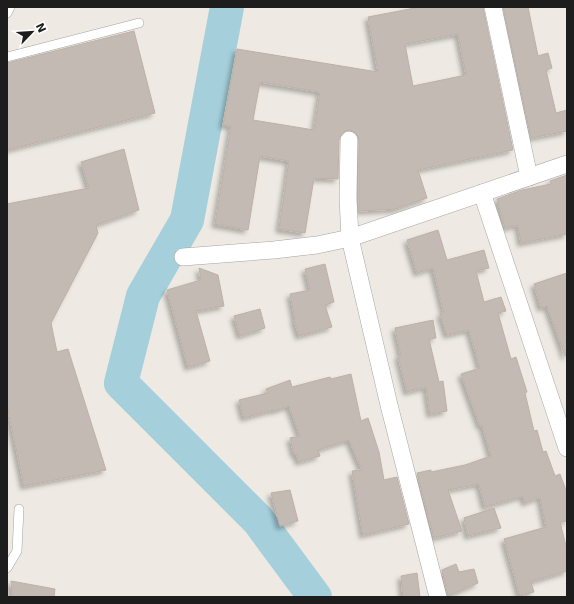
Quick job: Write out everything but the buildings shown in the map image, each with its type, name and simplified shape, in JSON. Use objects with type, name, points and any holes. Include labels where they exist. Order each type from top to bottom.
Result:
[{"type":"street","points":[[493,7],[529,177]]},
{"type":"street","points":[[349,140],[348,198],[350,238],[389,405],[438,597]]},
{"type":"street","points":[[183,257],[317,246],[350,238],[567,164]]},
{"type":"street","points":[[482,193],[567,448]]},
{"type":"lane","points":[[7,13],[10,7]]},
{"type":"lane","points":[[7,57],[139,22]]},
{"type":"lane","points":[[7,568],[17,551],[20,509]]},
{"type":"waterway","points":[[227,7],[187,220],[143,296],[121,383],[258,520],[315,597]]}]
